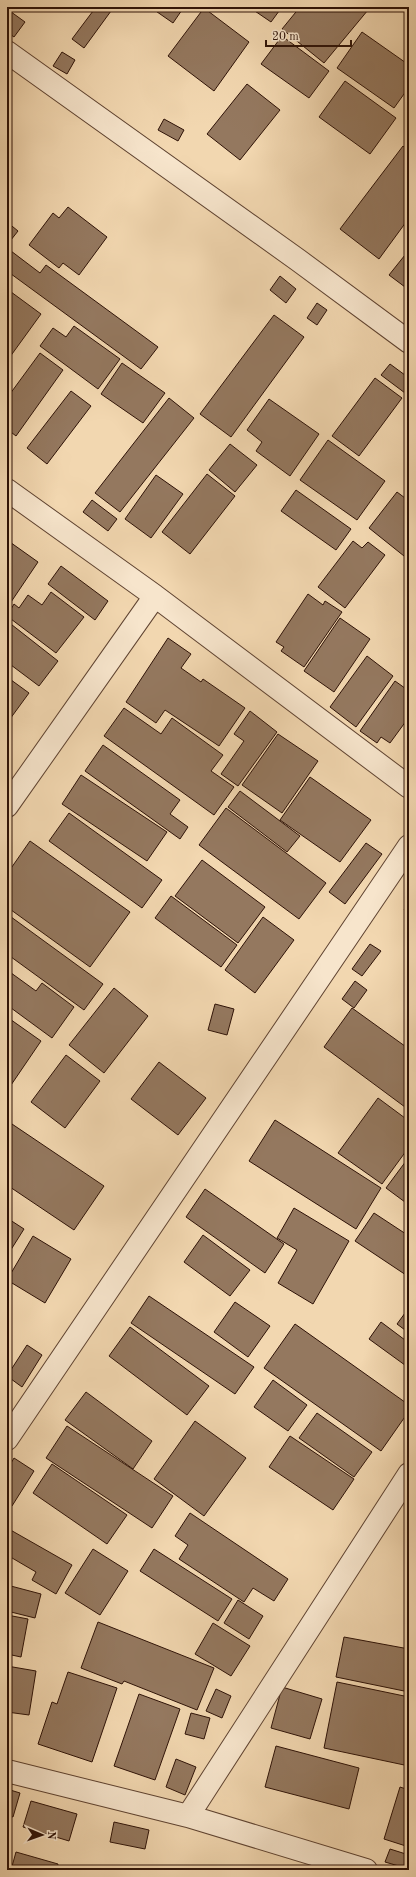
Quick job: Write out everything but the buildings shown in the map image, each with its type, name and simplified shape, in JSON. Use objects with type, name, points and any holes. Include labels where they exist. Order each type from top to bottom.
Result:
[{"type":"street","points":[[7,52],[298,260],[409,342]]},
{"type":"street","points":[[7,490],[154,596],[409,787]]},
{"type":"street","points":[[7,806],[154,596]]},
{"type":"street","points":[[7,1439],[409,846]]},
{"type":"street","points":[[188,1816],[409,1474]]},
{"type":"street","points":[[7,1771],[188,1816],[366,1870]]}]
